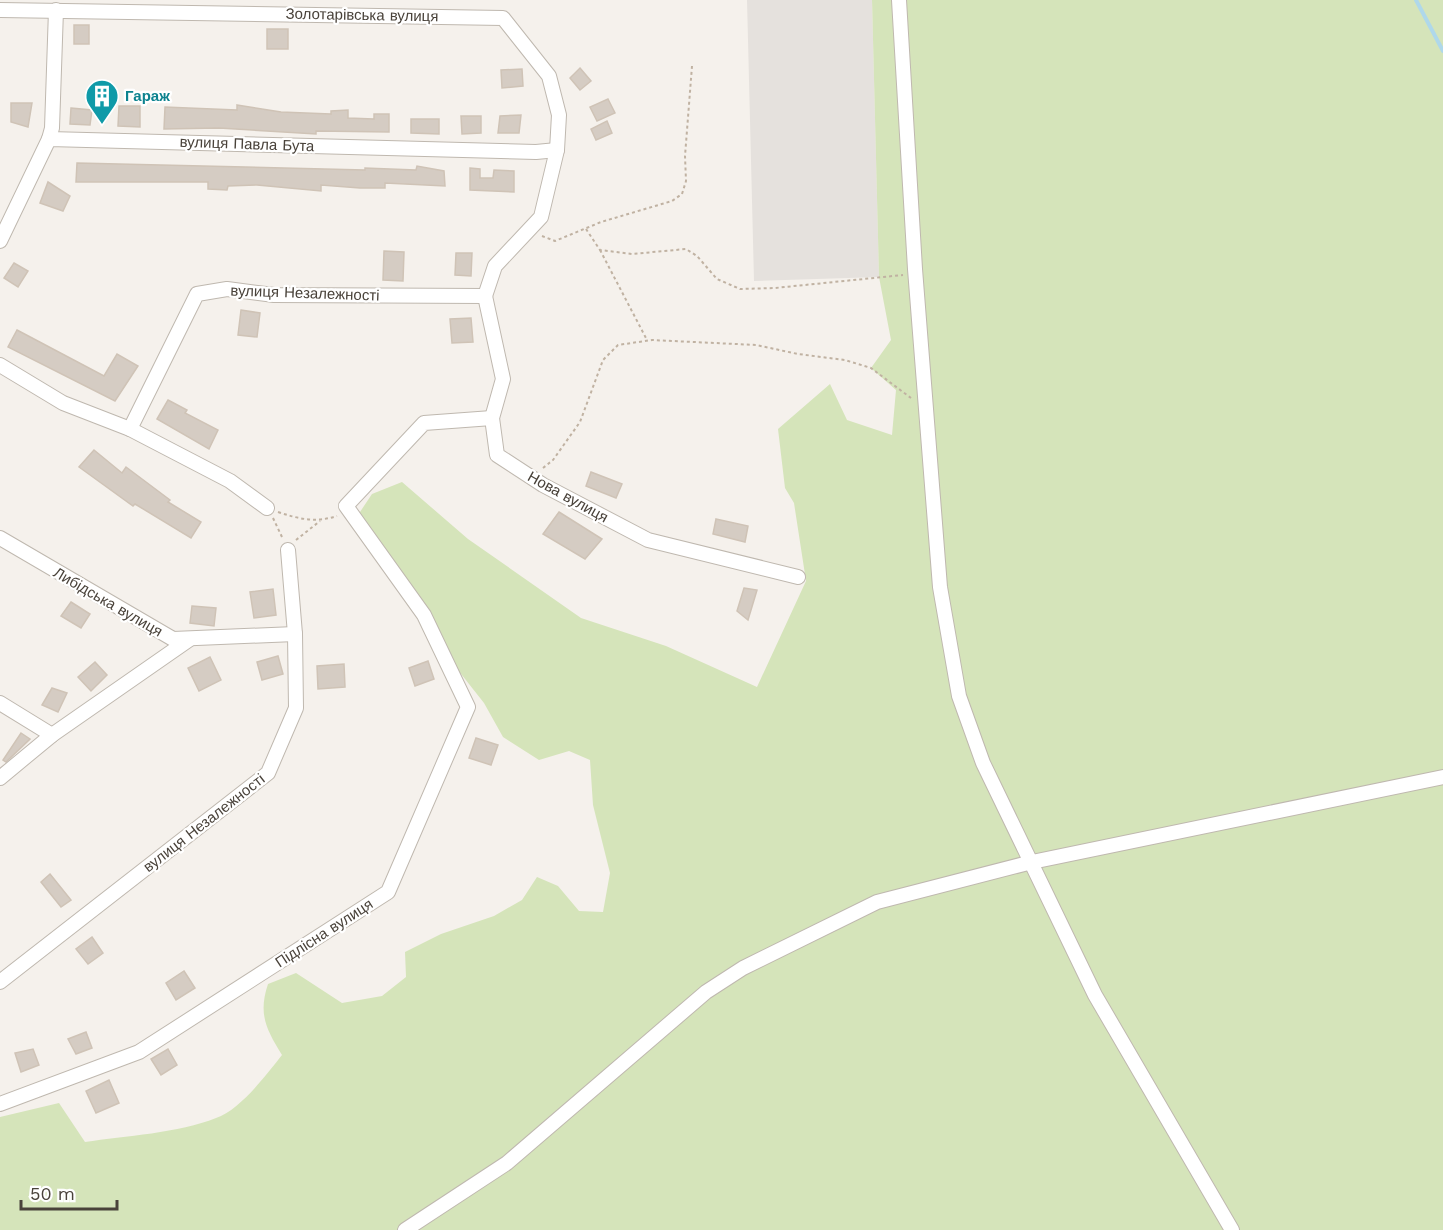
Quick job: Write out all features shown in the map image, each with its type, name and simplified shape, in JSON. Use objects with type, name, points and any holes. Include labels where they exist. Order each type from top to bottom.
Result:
[{"type":"street","points":[[899,0],[915,273],[940,587],[959,696],[983,763],[1095,994],[1232,1230]]},
{"type":"street","name":"Золотарівська вулиця","points":[[0,10],[503,18],[549,76],[559,115],[557,150]]},
{"type":"street","points":[[0,241],[49,139],[52,128],[56,10]]},
{"type":"street","name":"вулиця Павла Бута","points":[[49,139],[536,152],[557,150]]},
{"type":"street","points":[[485,296],[495,266],[541,217],[557,150]]},
{"type":"street","name":"вулиця Незалежності","points":[[130,429],[197,294],[227,290],[274,295],[485,296]]},
{"type":"street","name":"Нова вулиця","points":[[485,296],[503,379],[492,418],[497,455],[531,477],[648,540],[798,577]]},
{"type":"street","points":[[0,365],[63,403],[130,429],[230,481],[267,508]]},
{"type":"street","points":[[346,506],[424,423],[492,418]]},
{"type":"street","name":"Підлісна вулиця","points":[[0,1104],[139,1052],[388,892],[468,707],[424,615],[346,506]]},
{"type":"street","name":"Либідська вулиця","points":[[0,538],[172,639],[296,634]]},
{"type":"street","name":"вулиця Незалежності","points":[[0,982],[268,773],[296,708],[296,634],[288,550]]},
{"type":"street","points":[[0,778],[52,735],[190,639]]},
{"type":"street","points":[[0,703],[52,735]]},
{"type":"street","points":[[405,1230],[507,1163],[706,992],[742,968],[877,902],[1032,862],[1443,777]]},
{"type":"path","points":[[534,224],[540,236],[555,241],[672,201],[682,194],[686,181],[685,156],[692,66]]},
{"type":"path","points":[[586,229],[629,302],[640,330],[648,340]]},
{"type":"path","points":[[600,250],[632,254],[686,249],[697,256],[717,279],[740,289],[775,288],[915,273]]},
{"type":"path","points":[[531,477],[553,460],[580,422],[603,360],[618,345],[648,340],[756,345],[798,354],[845,360],[871,368],[926,410]]},
{"type":"path","points":[[267,508],[288,550],[308,529],[320,521],[339,516],[346,506]]},
{"type":"path","points":[[267,508],[298,518],[320,521]]},
{"type":"shaded area","points":[[747,0],[872,0],[879,277],[754,281]]},
{"type":"green space","points":[[872,0],[1443,0],[1443,1230],[0,1230],[0,1117],[59,1103],[85,1142],[169,1131],[216,1118],[243,1100],[282,1055],[265,1021],[264,1004],[268,984],[296,973],[342,1003],[382,996],[406,977],[405,952],[441,934],[494,916],[522,900],[537,877],[558,886],[579,911],[603,912],[610,873],[593,805],[590,760],[569,751],[539,760],[503,737],[484,703],[352,524],[372,494],[402,482],[468,539],[581,618],[666,646],[757,687],[806,581],[794,503],[785,488],[778,429],[830,384],[847,420],[892,435],[896,390],[871,368],[891,340],[879,277]]},
{"type":"building","points":[[74,25],[89,25],[89,44],[74,44]]},
{"type":"building","points":[[267,29],[288,29],[288,49],[267,49]]},
{"type":"building","points":[[580,68],[591,81],[580,90],[570,78]]},
{"type":"building","points":[[522,69],[523,86],[502,88],[501,70]]},
{"type":"building","points":[[608,99],[615,113],[597,121],[590,107]]},
{"type":"building","points":[[11,103],[32,103],[28,127],[11,122]]},
{"type":"building","points":[[237,105],[281,112],[331,114],[331,111],[348,110],[348,118],[374,119],[374,114],[389,114],[389,132],[316,131],[316,134],[219,128],[164,129],[165,107],[237,110]]},
{"type":"building","points":[[119,106],[140,106],[140,127],[118,126]]},
{"type":"building","points":[[71,108],[92,110],[90,125],[70,124]]},
{"type":"building","points":[[521,115],[519,133],[498,133],[500,116]]},
{"type":"building","points":[[461,116],[481,116],[481,133],[462,134]]},
{"type":"building","points":[[411,119],[439,119],[439,134],[411,133]]},
{"type":"building","points":[[607,121],[612,133],[596,140],[591,129]]},
{"type":"building","points":[[77,163],[365,170],[365,168],[416,170],[417,166],[444,171],[445,186],[385,183],[385,188],[360,188],[321,185],[321,191],[257,185],[228,186],[227,190],[208,189],[208,182],[76,182]]},
{"type":"building","points":[[470,168],[480,169],[480,178],[493,178],[494,170],[514,171],[514,192],[470,190]]},
{"type":"building","points":[[48,182],[70,196],[63,211],[40,203]]},
{"type":"building","points":[[384,251],[404,252],[403,281],[383,280]]},
{"type":"building","points":[[456,253],[472,253],[471,276],[455,275]]},
{"type":"building","points":[[14,263],[28,271],[18,287],[4,278]]},
{"type":"building","points":[[241,310],[260,313],[257,337],[238,335]]},
{"type":"building","points":[[471,318],[473,342],[452,343],[450,319]]},
{"type":"building","points":[[17,330],[104,376],[117,354],[138,366],[115,401],[8,347]]},
{"type":"building","points":[[168,400],[187,410],[185,413],[218,430],[209,449],[157,419]]},
{"type":"building","points":[[94,450],[122,473],[126,467],[170,500],[168,502],[201,522],[191,538],[135,504],[133,506],[79,467]]},
{"type":"building","points":[[591,472],[622,484],[616,498],[586,486]]},
{"type":"building","points":[[559,512],[602,539],[585,559],[543,534]]},
{"type":"building","points":[[716,519],[748,526],[745,542],[713,534]]},
{"type":"building","points":[[744,588],[757,590],[748,620],[737,611]]},
{"type":"building","points":[[273,589],[276,615],[254,618],[250,592]]},
{"type":"building","points":[[71,602],[90,614],[81,628],[61,616]]},
{"type":"building","points":[[192,606],[216,608],[214,626],[190,623]]},
{"type":"building","points":[[278,656],[283,674],[262,680],[257,662]]},
{"type":"building","points":[[210,657],[221,680],[199,691],[188,668]]},
{"type":"building","points":[[428,661],[434,679],[415,686],[409,668]]},
{"type":"building","points":[[95,662],[107,675],[91,691],[78,677]]},
{"type":"building","points":[[344,664],[345,687],[318,689],[317,666]]},
{"type":"building","points":[[52,688],[67,693],[58,712],[42,705]]},
{"type":"building","points":[[21,733],[30,739],[6,762],[3,760]]},
{"type":"building","points":[[476,738],[498,745],[491,765],[469,758]]},
{"type":"building","points":[[50,874],[71,900],[61,907],[41,882]]},
{"type":"building","points":[[92,937],[103,953],[88,964],[76,949]]},
{"type":"building","points":[[184,971],[195,988],[176,1000],[166,983]]},
{"type":"building","points":[[86,1032],[92,1048],[76,1054],[68,1039]]},
{"type":"building","points":[[33,1049],[39,1065],[21,1072],[15,1053]]},
{"type":"building","points":[[168,1049],[177,1065],[161,1075],[151,1059]]},
{"type":"building","points":[[109,1080],[119,1103],[96,1113],[86,1091]]},
{"type":"waterway","points":[[1416,0],[1443,51]]},
{"type":"place","name":"Гараж","points":[[102,125]]}]
